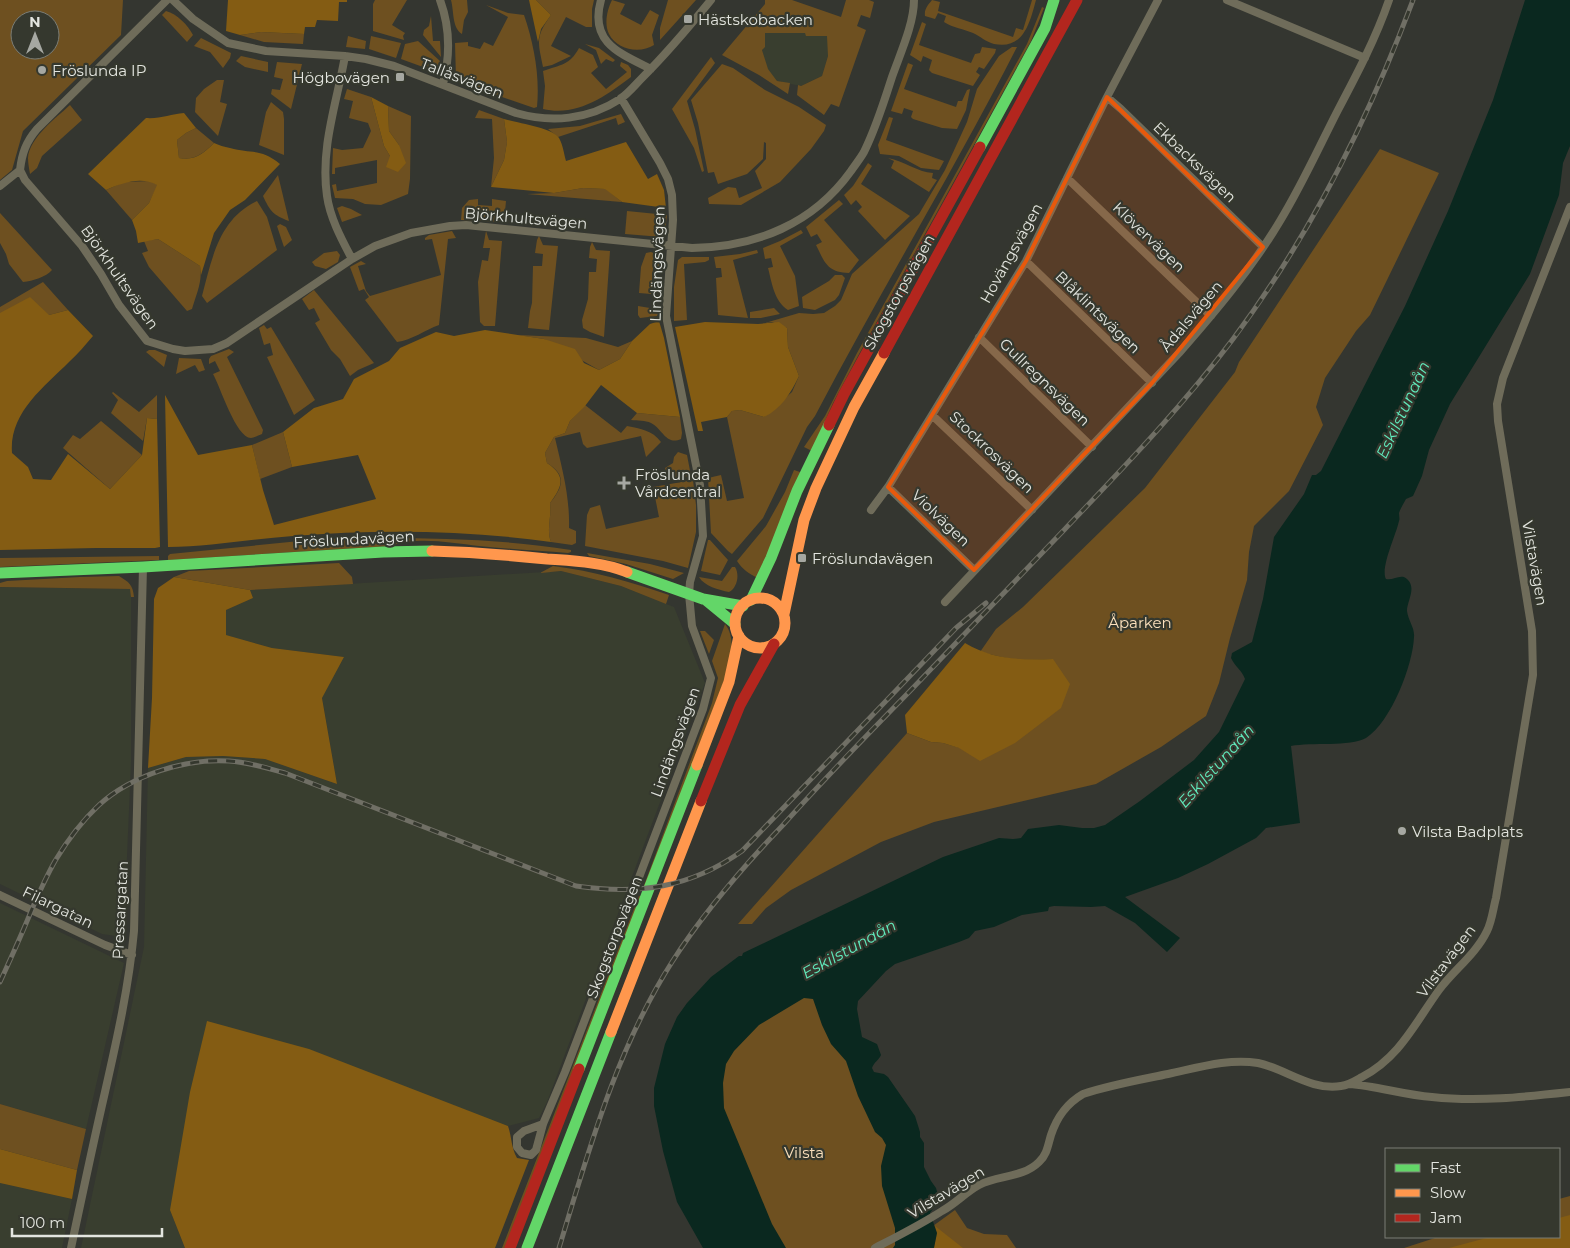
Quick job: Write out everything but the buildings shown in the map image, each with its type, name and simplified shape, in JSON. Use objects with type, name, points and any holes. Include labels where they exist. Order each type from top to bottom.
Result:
[{"type":"main road","name":"Skogstorpsvägen","points":[[747,603],[771,558],[797,491],[844,394],[1045,28],[1054,0]]},
{"type":"main road","name":"Skogstorpsvägen","points":[[784,614],[804,520],[816,488],[854,407],[1077,0]]},
{"type":"main road","name":"Fröslundavägen","points":[[0,573],[143,567],[366,553],[417,551],[478,552],[582,562],[616,568],[703,599],[747,603]]},
{"type":"main road","points":[[759,598],[769,600],[778,605],[784,614],[783,634],[774,644],[764,648],[746,643],[737,630],[738,612],[747,603],[759,598]]},
{"type":"main road","name":"Fröslundavägen","points":[[703,599],[726,615],[737,630]]},
{"type":"main road","name":"Skogstorpsvägen","points":[[510,1248],[729,682],[737,630]]},
{"type":"main road","name":"Skogstorpsvägen","points":[[527,1248],[724,742],[740,705],[774,644]]},
{"type":"street","points":[[0,186],[20,170],[22,154],[31,136],[167,0]]},
{"type":"street","name":"Tallåsvägen","points":[[173,0],[193,19],[228,43],[266,51],[366,59],[394,66],[516,113],[533,118],[548,119],[580,116],[609,106],[621,98],[651,69],[711,0]]},
{"type":"street","points":[[440,0],[447,28],[448,66],[443,84]]},
{"type":"street","points":[[601,0],[598,11],[598,23],[602,35],[610,45],[651,69]]},
{"type":"street","name":"Björkhultsvägen","points":[[20,170],[25,180],[82,246],[119,305],[147,341],[173,349],[200,351],[213,349],[227,342],[352,259],[375,246],[410,233],[450,226],[489,227],[671,246],[710,248],[743,243],[774,233],[793,223],[829,197],[863,154],[879,118],[906,37],[914,0]]},
{"type":"street","name":"Hovängsvägen","points":[[871,510],[888,487],[1026,261],[1107,97],[1158,0]]},
{"type":"street","points":[[1226,0],[1240,3],[1365,58]]},
{"type":"street","name":"Ådalsvägen","points":[[944,602],[1152,383],[1211,316],[1263,248],[1311,165],[1365,58],[1389,0]]},
{"type":"street","points":[[346,56],[330,128],[325,168],[327,196],[331,212],[352,259]]},
{"type":"street","name":"Ekbacksvägen","points":[[1107,97],[1263,248]]},
{"type":"street","name":"Lindängsvägen","points":[[543,1124],[572,1054],[712,678],[692,626],[689,594],[690,582],[702,536],[702,503],[697,466],[666,316],[673,205],[668,179],[621,98]]},
{"type":"street","name":"Klövervägen","points":[[1067,178],[1211,316]]},
{"type":"street","name":"Vilstavägen","points":[[875,1248],[935,1216],[979,1185],[998,1178],[1022,1173],[1040,1162],[1045,1155],[1058,1119],[1064,1109],[1078,1097],[1094,1090],[1232,1062],[1272,1067],[1317,1085],[1340,1086],[1349,1084],[1375,1070],[1398,1048],[1417,1024],[1439,990],[1480,944],[1492,916],[1533,675],[1533,652],[1527,596],[1504,467],[1497,404],[1503,378],[1570,207]]},
{"type":"street","name":"Blåklintsvägen","points":[[1026,261],[1152,383]]},
{"type":"street","name":"Gullregnsvägen","points":[[979,337],[1092,446]]},
{"type":"street","name":"Stockrosvägen","points":[[932,414],[1032,510]]},
{"type":"street","name":"Violvägen","points":[[888,487],[974,570]]},
{"type":"street","name":"Pressargatan","points":[[71,1248],[130,977],[134,932],[143,567]]},
{"type":"street","name":"Filargatan","points":[[0,895],[105,945],[132,955]]},
{"type":"street","points":[[1349,1084],[1409,1095],[1459,1100],[1481,1100],[1570,1092]]},
{"type":"highlighted area","points":[[1107,97],[1263,247],[1152,383],[974,570],[888,487],[1026,261]]},
{"type":"shaded area","points":[[228,0],[347,0],[347,2],[339,2],[338,21],[317,20],[315,27],[305,27],[304,34],[261,32],[240,35],[226,31]]},
{"type":"shaded area","points":[[529,0],[536,0],[551,15],[541,29],[538,42]]},
{"type":"shaded area","points":[[765,33],[806,33],[806,36],[828,36],[828,56],[822,76],[801,86],[777,81],[767,69],[762,50],[765,46]]},
{"type":"shaded area","points":[[371,97],[388,106],[389,131],[399,145],[406,163],[398,172],[386,167],[390,156],[384,146]]},
{"type":"shaded area","points":[[184,113],[196,128],[177,140],[179,158],[185,159],[199,155],[214,143],[237,150],[261,153],[280,164],[245,200],[230,210],[214,233],[201,275],[200,266],[158,239],[138,243],[132,220],[149,203],[157,185],[151,182],[138,181],[125,183],[106,190],[88,174],[146,118]]},
{"type":"shaded area","points":[[504,119],[555,134],[559,138],[566,161],[626,142],[648,179],[657,174],[664,190],[666,208],[622,202],[605,189],[583,188],[554,193],[491,187],[504,160],[507,142]]},
{"type":"shaded area","points":[[30,297],[49,315],[68,310],[93,336],[39,392],[22,413],[16,426],[12,453],[28,467],[33,479],[51,480],[68,454],[110,489],[142,455],[147,418],[157,419],[160,547],[0,550],[0,313]]},
{"type":"shaded area","points":[[659,321],[680,417],[637,413],[601,385],[585,406],[570,421],[565,433],[554,437],[545,453],[547,463],[558,472],[560,477],[560,487],[550,503],[549,533],[551,542],[454,533],[358,532],[168,547],[165,395],[198,455],[252,445],[274,525],[376,499],[358,455],[292,467],[283,432],[314,408],[343,399],[354,379],[389,361],[400,348],[436,332],[454,336],[485,330],[544,339],[575,349],[584,363],[599,370],[620,359],[632,341],[650,324]]},
{"type":"shaded area","points":[[705,322],[758,324],[779,322],[787,328],[788,347],[799,376],[789,394],[776,410],[764,417],[740,410],[732,411],[727,417],[701,422],[703,431],[698,431],[675,327]]},
{"type":"shaded area","points":[[561,571],[621,586],[674,607],[705,683],[547,1102],[539,1118],[508,1126],[401,1086],[170,1210],[185,1248],[81,1248],[144,947],[148,768],[186,757],[223,756],[265,759],[337,784],[322,697],[344,657],[272,648],[225,635],[226,610],[253,598],[250,590]]},
{"type":"shaded area","points":[[174,577],[250,590],[253,598],[226,610],[226,635],[272,648],[344,657],[322,698],[337,784],[265,759],[223,756],[186,757],[148,768],[152,698],[154,599],[158,588]]},
{"type":"shaded area","points":[[0,587],[131,589],[131,762],[124,928],[116,936],[102,934],[0,884]]},
{"type":"shaded area","points":[[965,643],[986,653],[1008,658],[1053,659],[1070,684],[1061,708],[1015,743],[980,761],[959,748],[943,743],[931,742],[907,733],[905,715]]},
{"type":"shaded area","points":[[0,903],[124,963],[86,1129],[0,1104]]},
{"type":"shaded area","points":[[207,1021],[309,1049],[508,1126],[517,1158],[529,1160],[495,1248],[185,1248],[170,1210],[190,1092]]},
{"type":"shaded area","points":[[0,1149],[77,1170],[72,1199],[0,1183]]},
{"type":"shaded area","points":[[0,1183],[72,1199],[62,1248],[0,1248]]},
{"type":"shaded area","points":[[1570,1215],[1570,1248],[1449,1248],[1486,1238],[1560,1238],[1560,1218]]},
{"type":"shaded area","points":[[935,1226],[963,1248],[934,1248],[937,1233]]},
{"type":"green space","name":"Fröslunda IP","points":[[0,0],[123,0],[121,35],[23,131],[12,170],[0,180]]},
{"type":"green space","points":[[375,0],[407,0],[392,25],[405,33],[403,36],[404,40],[373,31],[373,4]]},
{"type":"green space","points":[[451,0],[467,0],[468,12],[464,20],[462,34],[456,28]]},
{"type":"green space","points":[[536,0],[594,0],[592,27],[586,27],[566,17],[551,46],[571,56],[543,67],[539,40],[542,29],[551,15]]},
{"type":"green space","points":[[612,0],[625,4],[620,14],[641,25],[650,10],[659,15],[652,35],[654,45],[636,50],[617,44],[607,30],[606,21]]},
{"type":"green space","points":[[668,0],[696,0],[660,40],[660,28]]},
{"type":"green space","points":[[765,0],[792,0],[841,17],[846,0],[869,0],[874,2],[870,18],[861,15],[857,26],[866,30],[839,107],[831,104],[824,115],[797,95],[798,85],[801,86],[822,76],[828,56],[827,36],[806,36],[805,33],[765,33],[765,47],[762,50],[768,69],[777,81],[790,83],[788,94],[759,75],[722,55],[765,4]]},
{"type":"green space","points":[[932,0],[940,2],[938,11],[1013,37],[1016,28],[1023,30],[1032,0],[1036,0],[1024,32],[1019,39],[1004,45],[991,43],[973,33],[947,24],[944,22],[946,16],[938,13],[935,19],[925,16],[926,9]]},
{"type":"green space","points":[[486,5],[508,13],[524,15],[531,37],[535,60],[538,84],[537,107],[534,108],[479,89],[456,79],[455,43],[468,42],[468,46],[480,49],[484,42],[493,46],[508,17]]},
{"type":"green space","points":[[1042,7],[1044,8],[1031,41],[858,356],[833,403],[812,451],[804,447],[825,416],[857,353],[1027,44]]},
{"type":"green space","points":[[166,11],[178,17],[191,31],[193,35],[187,42],[162,15]]},
{"type":"green space","points":[[431,16],[433,41],[440,41],[441,57],[423,35],[424,30],[429,26]]},
{"type":"green space","points":[[922,22],[926,24],[919,45],[971,63],[975,54],[980,53],[982,47],[996,49],[984,69],[979,67],[976,72],[980,75],[973,86],[932,73],[929,70],[932,60],[923,56],[921,62],[910,55]]},
{"type":"green space","points":[[261,32],[304,34],[303,44],[264,42],[240,35]]},
{"type":"green space","points":[[348,36],[366,41],[365,49],[346,47]]},
{"type":"green space","points":[[371,36],[401,43],[396,58],[369,49]]},
{"type":"green space","points":[[201,38],[231,53],[223,68],[210,52],[194,46]]},
{"type":"green space","points":[[418,41],[440,61],[440,67],[434,71],[401,59],[405,44]]},
{"type":"green space","points":[[585,44],[599,48],[615,60],[613,62],[606,59],[601,64],[596,50]]},
{"type":"green space","points":[[1012,47],[1017,47],[968,140],[815,416],[807,427],[763,518],[732,554],[711,533],[708,478],[721,475],[727,501],[744,498],[727,417],[732,411],[740,410],[764,417],[792,392],[799,376],[788,347],[787,328],[772,322],[765,323],[799,313],[824,313],[835,306],[841,300],[852,274],[919,214],[945,170],[967,122],[977,89],[999,56]]},
{"type":"green space","points":[[579,48],[593,55],[598,67],[591,73],[606,89],[627,72],[620,66],[621,62],[628,65],[631,69],[631,77],[601,98],[579,107],[556,111],[543,109],[545,86],[543,71],[568,61],[576,54]]},
{"type":"green space","points":[[241,56],[268,62],[268,72],[245,67],[236,61]]},
{"type":"green space","points":[[711,57],[715,63],[687,101],[704,171],[702,172],[694,148],[672,109]]},
{"type":"green space","points":[[277,62],[302,64],[291,109],[271,94],[272,89],[280,90],[283,79],[274,77]]},
{"type":"green space","points":[[908,63],[913,65],[904,89],[956,107],[958,101],[962,101],[967,90],[970,89],[966,110],[957,129],[942,128],[913,119],[911,117],[913,111],[904,108],[902,114],[891,111]]},
{"type":"green space","points":[[722,64],[733,68],[765,90],[799,107],[826,125],[811,149],[780,182],[741,205],[709,204],[708,198],[728,187],[736,188],[739,198],[762,188],[755,171],[766,159],[766,143],[764,142],[763,159],[747,174],[718,184],[714,172],[708,173],[698,123],[691,100]]},
{"type":"green space","points":[[217,80],[224,80],[220,102],[227,104],[218,136],[195,112],[196,98],[204,89]]},
{"type":"green space","points":[[347,89],[371,97],[384,146],[390,156],[399,145],[389,131],[388,106],[411,116],[408,194],[381,205],[365,204],[353,199],[335,198],[332,185],[336,184],[337,191],[377,183],[377,160],[335,168],[335,174],[332,174],[333,148],[342,150],[363,148],[371,131],[368,123],[349,118],[353,101],[344,99]]},
{"type":"green space","points":[[271,102],[283,112],[284,155],[259,145],[266,112]]},
{"type":"green space","points":[[70,105],[82,120],[42,156],[37,168],[30,174],[28,158],[33,143],[44,128]]},
{"type":"green space","points":[[479,110],[504,119],[507,142],[504,160],[491,187],[494,158],[492,119],[475,118]]},
{"type":"green space","points":[[621,114],[625,122],[618,125],[616,118],[558,137],[548,129],[580,126]]},
{"type":"green space","points":[[889,117],[893,118],[886,140],[944,161],[939,170],[921,168],[899,156],[880,154],[878,145]]},
{"type":"green space","points":[[196,128],[214,143],[194,157],[179,158],[177,140]]},
{"type":"green space","name":"Åparken","points":[[1380,149],[1439,173],[1370,315],[1356,331],[1325,378],[1316,407],[1323,425],[1289,491],[1254,526],[1249,552],[1247,580],[1219,683],[1206,716],[1161,747],[1096,784],[934,822],[881,842],[791,890],[766,908],[752,924],[738,924],[907,733],[931,742],[960,748],[980,760],[1053,659],[1015,660],[980,652],[996,629],[1023,607],[1145,488],[1235,372],[1239,362]]},
{"type":"green space","points":[[888,158],[900,161],[921,171],[933,173],[932,178],[937,180],[929,192],[891,168],[894,161]]},
{"type":"green space","points":[[868,163],[872,166],[861,184],[910,216],[885,240],[858,211],[862,207],[856,200],[851,205],[844,195],[853,186]]},
{"type":"green space","points":[[278,175],[289,221],[273,212],[263,196]]},
{"type":"green space","points":[[150,181],[158,185],[149,203],[132,220],[106,190],[124,182]]},
{"type":"green space","points":[[583,188],[606,189],[622,202],[527,194],[554,193]]},
{"type":"green space","points":[[478,199],[478,205],[492,206],[492,199],[506,201],[504,222],[461,220],[462,208],[469,200]]},
{"type":"green space","points":[[839,200],[843,204],[824,220],[859,260],[849,273],[836,271],[828,265],[816,245],[822,242],[817,234],[811,237],[806,227]]},
{"type":"green space","points":[[257,201],[267,217],[277,250],[207,303],[202,296],[209,268],[219,241],[234,218]]},
{"type":"green space","points":[[342,206],[362,215],[342,222],[337,208]]},
{"type":"green space","points":[[627,211],[667,215],[665,231],[662,237],[625,234]]},
{"type":"green space","points":[[0,213],[52,270],[46,275],[23,282],[9,264],[0,243]]},
{"type":"green space","points":[[280,224],[286,227],[292,240],[284,247],[277,226]]},
{"type":"green space","points":[[801,230],[803,233],[780,246],[795,276],[799,306],[788,310],[780,302],[774,291],[768,268],[773,267],[771,258],[765,259],[763,248]]},
{"type":"green space","points":[[452,231],[456,238],[448,239],[439,325],[397,342],[365,300],[369,297],[364,289],[359,291],[350,267],[361,261],[366,264],[358,266],[366,291],[370,296],[441,275],[432,239],[425,240],[425,238],[429,235]]},
{"type":"green space","points":[[486,231],[489,240],[502,241],[495,326],[484,326],[480,322],[478,282],[482,260],[488,261],[490,248],[483,248]]},
{"type":"green space","points":[[539,236],[543,245],[558,246],[549,330],[528,328],[532,303],[533,266],[542,266],[543,254],[535,253]]},
{"type":"green space","points":[[158,239],[200,266],[200,283],[192,309],[187,311],[149,267],[142,253],[148,251],[144,241]]},
{"type":"green space","points":[[592,242],[596,250],[610,251],[604,337],[583,328],[582,320],[588,299],[589,272],[596,272],[597,259],[589,258]]},
{"type":"green space","points":[[757,250],[758,253],[733,260],[748,318],[718,315],[716,278],[722,277],[721,268],[716,268],[714,257]]},
{"type":"green space","points":[[337,251],[340,255],[338,262],[326,269],[315,266],[312,262],[324,253]]},
{"type":"green space","points":[[651,252],[661,256],[663,268],[653,268],[651,294],[639,293],[641,267],[646,253]]},
{"type":"green space","points":[[682,257],[709,257],[709,260],[684,264],[687,320],[674,321],[674,287],[678,260]]},
{"type":"green space","points":[[835,275],[842,275],[845,278],[839,295],[835,300],[815,310],[803,308],[802,297],[829,281]]},
{"type":"green space","points":[[43,282],[68,310],[49,315],[0,313],[0,307]]},
{"type":"green space","points":[[314,290],[374,363],[350,376],[340,359],[331,350],[315,323],[320,320],[314,308],[309,310],[302,299]]},
{"type":"green space","points":[[638,306],[650,308],[650,311],[660,311],[657,316],[640,318]]},
{"type":"green space","points":[[774,308],[780,314],[750,318],[750,312]]},
{"type":"green space","points":[[264,325],[267,329],[271,327],[315,400],[294,415],[267,357],[273,355],[270,343],[264,345],[259,328]]},
{"type":"green space","points":[[517,335],[586,338],[618,347],[632,341],[620,359],[599,370],[544,339]]},
{"type":"green space","points":[[229,349],[234,352],[227,357],[263,430],[262,434],[254,438],[245,436],[234,421],[213,374],[220,371],[215,361],[209,364],[211,356]]},
{"type":"green space","points":[[155,350],[167,355],[164,367],[146,352]]},
{"type":"green space","points":[[179,358],[201,359],[205,370],[199,372],[195,365],[176,374]]},
{"type":"green space","points":[[113,392],[139,412],[157,395],[157,419],[147,418],[143,441],[111,413],[118,400]]},
{"type":"green space","points":[[585,405],[621,433],[627,426],[637,428],[650,432],[661,442],[646,457],[641,436],[587,448],[583,444],[580,432],[555,438],[567,494],[569,528],[576,531],[576,543],[572,545],[551,542],[549,533],[550,503],[558,492],[561,482],[558,472],[547,463],[545,453],[554,437],[565,433],[570,421]]},
{"type":"green space","points":[[637,413],[680,417],[681,439],[676,441],[668,438],[651,423],[631,420]]},
{"type":"green space","points":[[101,421],[142,455],[110,489],[63,448],[73,435],[80,439]]},
{"type":"green space","points":[[283,432],[292,467],[260,479],[252,445]]},
{"type":"green space","points":[[678,452],[687,455],[691,476],[669,479],[665,468],[673,463],[674,457]]},
{"type":"green space","points":[[794,470],[803,473],[758,578],[746,571],[737,561],[766,526],[785,492]]},
{"type":"green space","points":[[693,480],[696,505],[696,532],[688,568],[663,561],[585,546],[587,515],[590,508],[600,505],[606,529],[659,517],[653,487]]},
{"type":"green space","points":[[384,538],[501,542],[571,550],[571,552],[412,541],[391,546],[168,560],[170,554],[320,539]]},
{"type":"green space","points":[[708,540],[728,560],[720,575],[701,571]]},
{"type":"green space","points":[[587,553],[650,564],[684,573],[673,579],[626,564],[589,556]]},
{"type":"green space","points":[[159,556],[159,560],[0,567],[0,558]]},
{"type":"green space","points":[[339,563],[352,577],[353,584],[250,590],[174,577],[189,571]]},
{"type":"green space","points":[[553,566],[612,578],[669,595],[666,604],[621,586],[561,571],[540,573]]},
{"type":"green space","points":[[732,567],[735,567],[737,570],[737,577],[734,588],[729,592],[708,585],[699,577],[722,581]]},
{"type":"green space","points":[[119,576],[130,584],[134,597],[131,597],[130,589],[0,587],[0,583],[7,581]]},
{"type":"green space","points":[[725,624],[731,638],[730,665],[643,888],[712,703],[718,678],[712,661]]},
{"type":"green space","points":[[700,631],[705,631],[714,640],[709,654]]},
{"type":"green space","points":[[639,896],[642,896],[505,1248],[502,1248]]},
{"type":"green space","name":"Vilsta","points":[[751,986],[837,1000],[889,1120],[915,1239],[955,1210],[967,1228],[984,1234],[1007,1235],[1016,1248],[741,1248],[699,1104]]},
{"type":"green space","points":[[0,1104],[86,1129],[77,1170],[0,1149]]},
{"type":"green space","points":[[1570,1196],[1570,1248],[1404,1248],[1435,1238],[1560,1238],[1560,1199]]},
{"type":"water","name":"Eskilstunaån","points":[[1525,0],[1570,0],[1570,146],[1563,163],[1559,195],[1530,274],[1450,404],[1429,450],[1422,476],[1413,496],[1406,499],[1399,513],[1399,520],[1385,567],[1385,574],[1386,579],[1405,577],[1410,583],[1411,590],[1407,611],[1414,637],[1413,649],[1405,677],[1384,719],[1366,738],[1359,741],[1291,746],[1300,823],[1266,828],[1256,838],[1208,864],[1178,878],[1125,897],[1180,938],[1167,952],[1135,923],[1105,906],[1054,906],[1049,907],[1048,911],[1022,915],[994,927],[975,931],[969,938],[895,964],[858,1001],[857,1009],[862,1037],[877,1044],[881,1055],[872,1068],[874,1072],[888,1077],[915,1116],[920,1137],[924,1143],[924,1167],[938,1195],[937,1203],[930,1213],[937,1233],[934,1248],[893,1248],[895,1245],[895,1228],[882,1186],[881,1166],[886,1145],[875,1132],[858,1096],[846,1061],[831,1044],[813,999],[804,998],[759,1025],[734,1051],[726,1064],[723,1083],[724,1108],[772,1224],[786,1248],[703,1248],[677,1202],[663,1151],[654,1106],[654,1088],[665,1044],[677,1017],[711,977],[739,956],[742,956],[743,953],[943,857],[999,838],[1021,838],[1028,829],[1059,825],[1094,828],[1105,825],[1194,760],[1219,732],[1245,679],[1231,658],[1232,653],[1252,642],[1263,599],[1274,537],[1304,494],[1312,475],[1316,475],[1321,471],[1405,306],[1448,211],[1493,100]]},
{"type":"railway","points":[[559,1248],[593,1138],[620,1065],[652,996],[684,944],[724,891],[814,791],[1130,460],[1214,364],[1261,300],[1312,218],[1335,176],[1377,89],[1413,0]]},
{"type":"railway","points":[[0,982],[52,867],[70,839],[87,818],[112,794],[127,785],[160,771],[195,762],[236,762],[285,773],[576,886],[621,890],[663,886],[683,881],[723,863],[742,851],[956,628],[986,603]]},
{"type":"traffic: fast","points":[[980,147],[1045,28],[1054,0]]},
{"type":"traffic: fast","points":[[751,600],[771,558],[797,491],[829,425]]},
{"type":"traffic: fast","points":[[0,573],[432,551]]},
{"type":"traffic: fast","points":[[627,572],[703,599],[743,606]]},
{"type":"traffic: fast","points":[[707,601],[735,624]]},
{"type":"traffic: fast","points":[[579,1069],[697,765]]},
{"type":"traffic: fast","points":[[527,1248],[611,1032]]},
{"type":"traffic: slow","points":[[784,614],[804,520],[816,488],[854,407],[884,353]]},
{"type":"traffic: slow","points":[[432,551],[578,561],[608,566],[627,572]]},
{"type":"traffic: slow","points":[[760,598],[778,605],[785,623],[778,641],[760,648],[742,641],[735,623],[742,605],[760,598]]},
{"type":"traffic: slow","points":[[697,765],[729,682],[739,636]]},
{"type":"traffic: slow","points":[[611,1032],[701,801]]},
{"type":"traffic: jam","points":[[884,353],[1077,0]]},
{"type":"traffic: jam","points":[[829,425],[844,394],[980,147]]},
{"type":"traffic: jam","points":[[701,801],[740,705],[774,644]]},
{"type":"traffic: jam","points":[[510,1248],[579,1069]]},
{"type":"place","name":"Hästskobacken","points":[[688,19]]},
{"type":"place","name":"Fröslunda IP","points":[[42,70]]},
{"type":"place","name":"Högbovägen","points":[[400,77]]},
{"type":"place","name":"Fröslunda Vårdcentral","points":[[624,483]]},
{"type":"place","name":"Fröslundavägen","points":[[802,558]]},
{"type":"place","name":"Vilsta Badplats","points":[[1402,831]]}]
